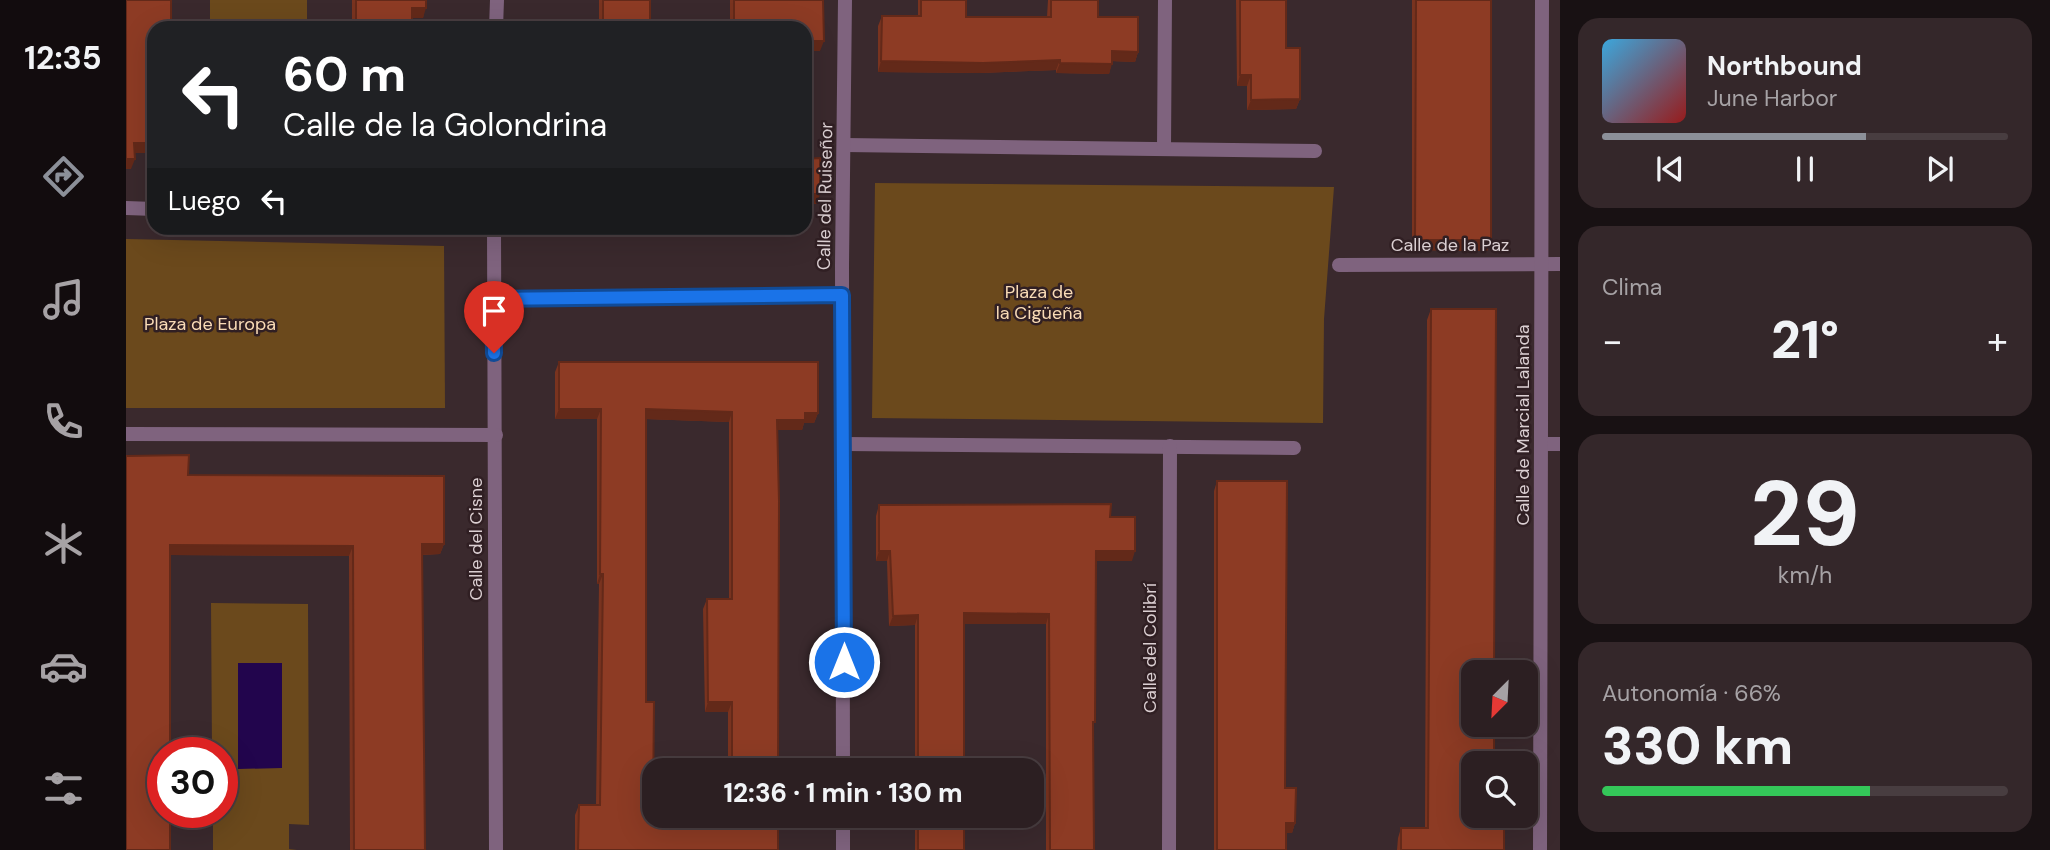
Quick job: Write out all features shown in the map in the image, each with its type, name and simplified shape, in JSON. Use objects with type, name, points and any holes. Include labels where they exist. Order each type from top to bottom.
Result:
[{"type":"street","points":[[496,21],[497,0]]},
{"type":"street","name":"Calle del Ruiseñor","points":[[843,758],[842,295],[845,0]]},
{"type":"street","points":[[1164,148],[1165,0]]},
{"type":"street","name":"Calle de Marcial Lalanda","points":[[1540,850],[1542,0]]},
{"type":"street","points":[[845,145],[1315,150]]},
{"type":"street","points":[[126,208],[147,209]]},
{"type":"street","name":"Calle del Cisne","points":[[494,235],[496,850]]},
{"type":"street","name":"Calle de la Paz","points":[[1339,265],[1560,264]]},
{"type":"street","points":[[493,299],[842,295]]},
{"type":"street","points":[[126,434],[496,435]]},
{"type":"street","points":[[844,444],[1294,448]]},
{"type":"street","points":[[1543,444],[1560,444]]},
{"type":"street","name":"Calle del Colibrí","points":[[1168,850],[1171,446]]},
{"type":"street","points":[[843,828],[843,850]]},
{"type":"green space","points":[[210,0],[307,0],[307,21],[210,21]]},
{"type":"green space","name":"Plaza de la Cigüeña","points":[[875,183],[1334,187],[1324,319],[1323,423],[872,418]]},
{"type":"green space","name":"Plaza de Europa","points":[[126,239],[444,246],[445,408],[126,408]]},
{"type":"green space","points":[[211,603],[308,604],[309,825],[289,824],[289,849],[297,850],[213,850],[213,828],[238,828],[238,737],[212,737]]},
{"type":"shaded area","points":[[238,663],[282,663],[282,768],[238,769]]},
{"type":"building","points":[[126,0],[171,0],[171,21],[147,21],[147,143],[134,143],[135,159],[126,159]]},
{"type":"building","points":[[356,0],[426,0],[426,8],[412,8],[412,21],[356,21]]},
{"type":"building","points":[[603,0],[650,0],[650,21],[603,21]]},
{"type":"building","points":[[734,0],[823,0],[824,41],[812,41],[812,21],[734,21]]},
{"type":"building","points":[[921,0],[966,0],[966,17],[1051,17],[1051,0],[1098,0],[1098,17],[1138,17],[1138,52],[1112,51],[1112,64],[1060,63],[1060,60],[983,63],[881,61],[882,16],[921,16]]},
{"type":"building","points":[[1240,0],[1286,0],[1286,48],[1300,48],[1300,99],[1251,100],[1251,75],[1240,75]]},
{"type":"building","points":[[1416,0],[1491,0],[1491,240],[1415,240]]},
{"type":"building","points":[[820,158],[820,194],[812,194],[812,159]]},
{"type":"building","points":[[1431,309],[1496,309],[1494,660],[1461,660],[1461,737],[1494,737],[1494,751],[1461,751],[1461,828],[1504,829],[1504,850],[1401,850],[1401,828],[1428,828]]},
{"type":"building","points":[[559,362],[818,362],[818,413],[805,413],[805,420],[777,420],[778,758],[732,758],[732,702],[708,702],[707,599],[732,599],[732,412],[646,409],[646,702],[654,702],[653,758],[642,758],[642,828],[778,828],[778,850],[578,850],[579,805],[600,805],[603,574],[600,574],[601,409],[559,409]]},
{"type":"building","points":[[189,455],[188,475],[444,476],[444,544],[422,544],[425,850],[354,850],[353,546],[170,545],[170,737],[147,737],[147,828],[170,828],[170,850],[126,850],[126,456]]},
{"type":"building","points":[[1217,481],[1287,481],[1285,788],[1296,788],[1295,823],[1286,823],[1286,850],[1217,850]]},
{"type":"building","points":[[1111,504],[1110,517],[1135,517],[1135,551],[1096,551],[1094,850],[1050,850],[1049,614],[964,613],[964,758],[918,758],[918,615],[893,616],[890,551],[879,551],[879,505]]},
{"type":"building","points":[[918,828],[964,828],[964,850],[918,850]]},
{"type":"route","points":[[494,353],[493,299],[842,295],[844,662]]}]
